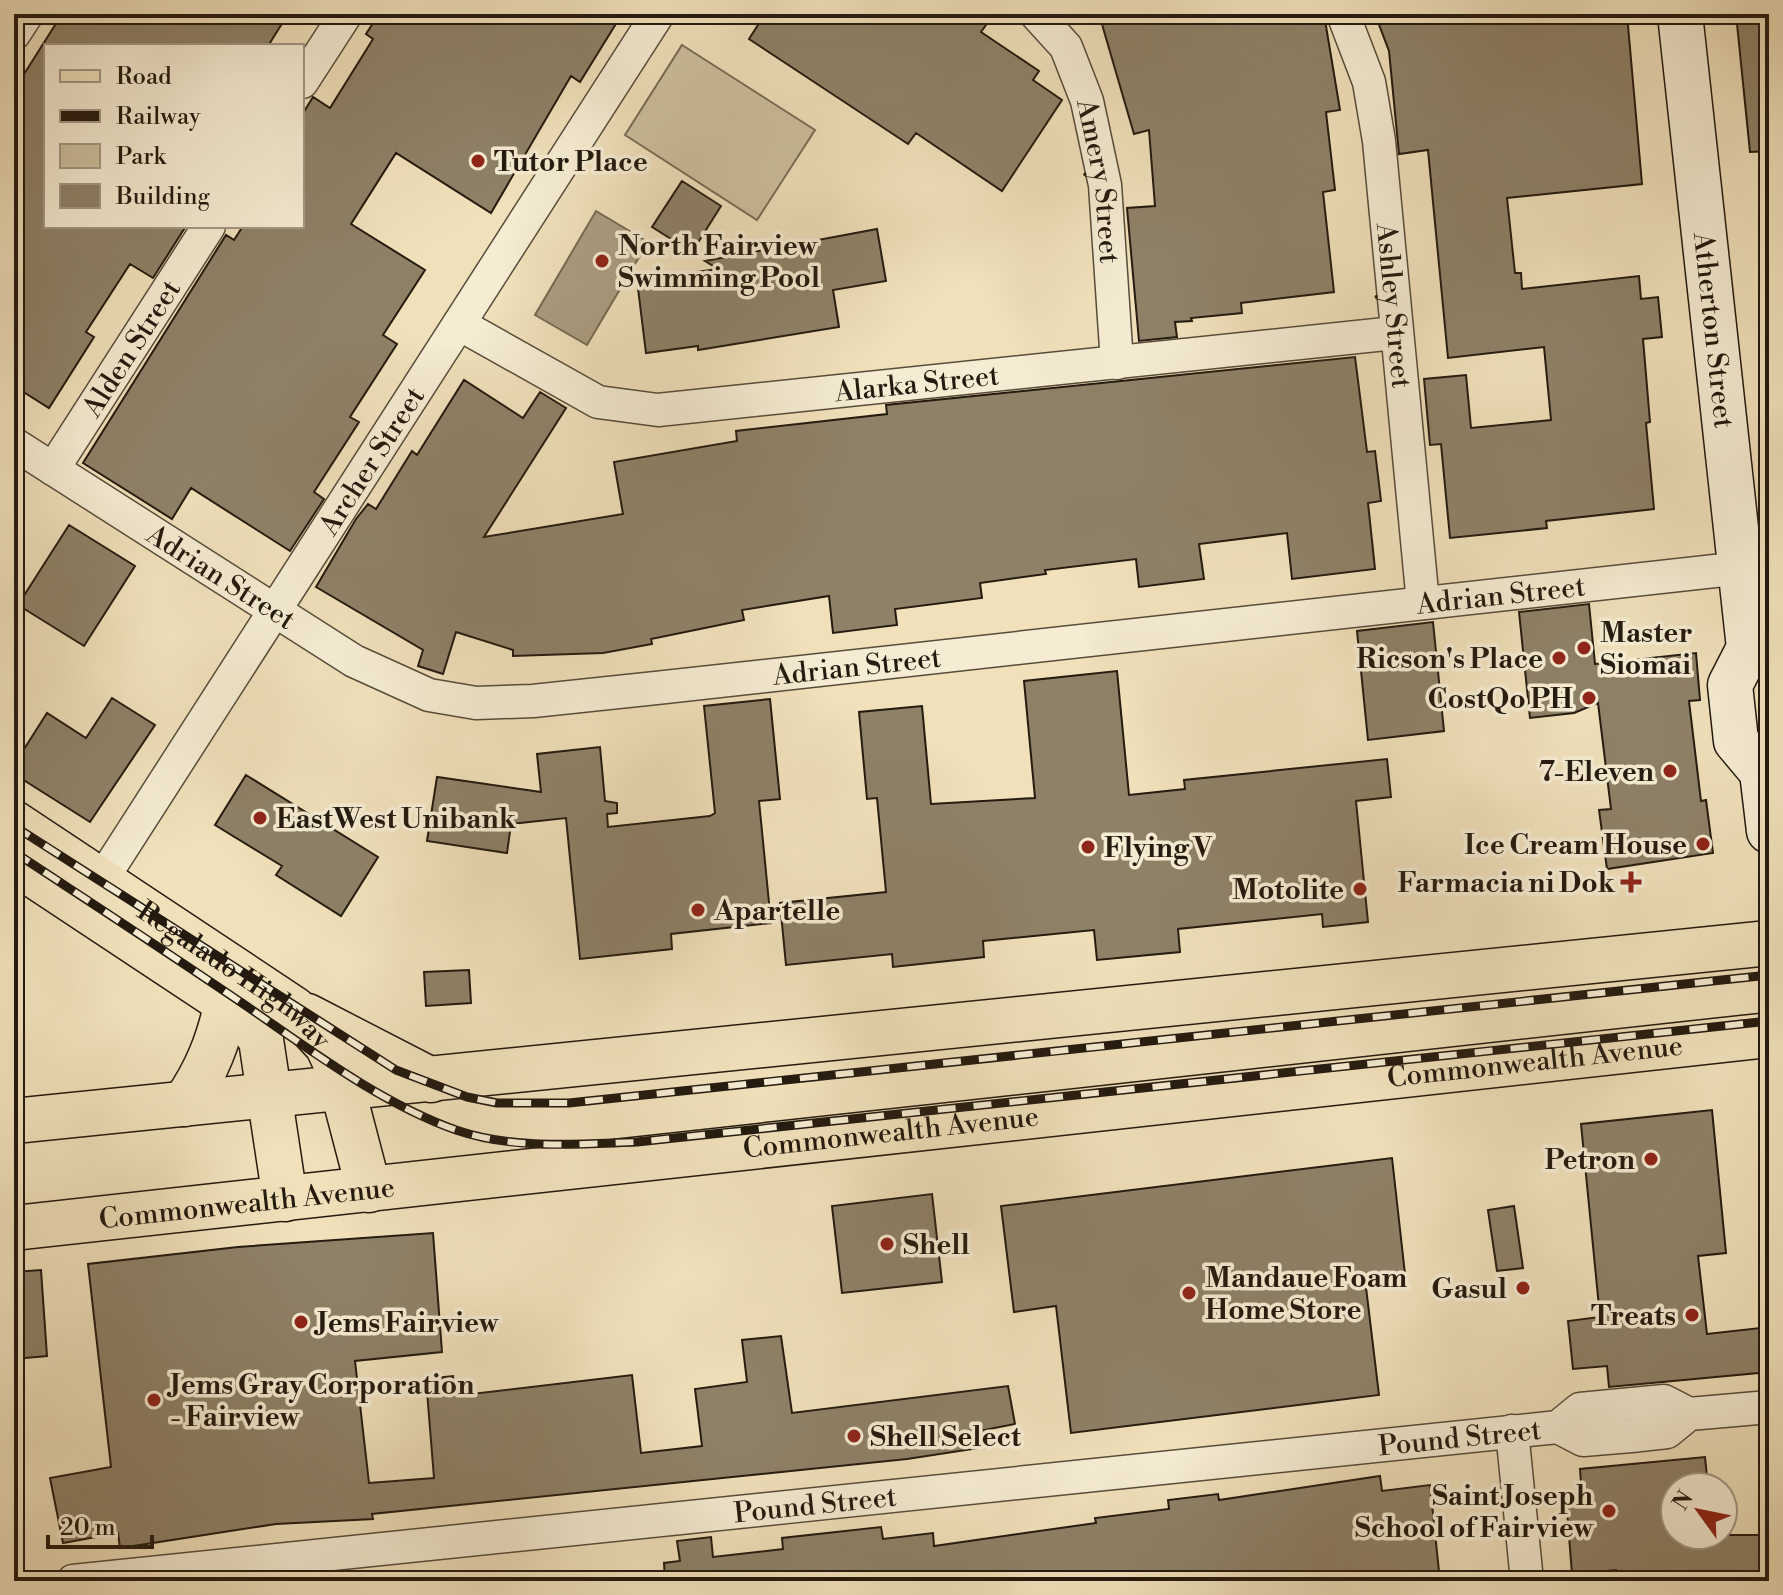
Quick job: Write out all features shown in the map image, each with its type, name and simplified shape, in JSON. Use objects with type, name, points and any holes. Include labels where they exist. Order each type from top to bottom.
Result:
[{"type":"main road","name":"Regalado Highway","points":[[14,823],[93,894],[243,1014],[261,1040],[285,1199]]},
{"type":"main road","name":"Regalado Highway","points":[[14,862],[93,894],[294,1009],[327,1045],[342,1087],[369,1190]]},
{"type":"main road","points":[[14,1121],[1769,943]]},
{"type":"main road","points":[[184,1104],[206,1073],[218,1045],[227,1003]]},
{"type":"main road","points":[[294,1009],[431,1081]]},
{"type":"main road","name":"Commonwealth Avenue","points":[[14,1228],[1769,1035]]},
{"type":"street","points":[[14,34],[27,14]]},
{"type":"street","points":[[304,79],[346,14]]},
{"type":"street","name":"Archer Street","points":[[93,894],[658,14]]},
{"type":"street","name":"Amery Street","points":[[1036,14],[1066,47],[1087,101],[1105,185],[1117,363]]},
{"type":"street","name":"Ashley Street","points":[[1343,14],[1369,82],[1379,141],[1423,603]]},
{"type":"street","name":"Atherton Street","points":[[1680,14],[1754,567],[1759,660],[1730,685],[1731,699],[1736,741],[1766,766],[1769,831]]},
{"type":"street","name":"Alden Street","points":[[53,469],[208,228]]},
{"type":"street","name":"Alarka Street","points":[[459,324],[598,402],[658,410],[1395,333]]},
{"type":"street","name":"Adrian Street","points":[[14,444],[389,680],[429,695],[476,703],[548,700],[1754,567]]},
{"type":"street","name":"Pound Street","points":[[73,1581],[1512,1431],[1558,1427],[1583,1440],[1631,1436],[1667,1432],[1689,1414],[1769,1407]]},
{"type":"street","points":[[1512,1431],[1527,1581]]},
{"type":"green space","points":[[682,45],[815,130],[757,220],[625,135]]},
{"type":"shaded area","name":"North Fairview Swimming Pool","points":[[596,211],[648,242],[587,345],[535,315]]},
{"type":"building","points":[[62,14],[288,14],[269,44],[44,44],[44,228],[185,228],[153,278],[130,264],[86,332],[94,337],[49,408],[14,386],[14,90]]},
{"type":"building","points":[[379,14],[622,14],[580,82],[571,76],[491,213],[396,153],[351,224],[425,270],[383,335],[397,344],[350,417],[359,422],[314,492],[324,499],[290,551],[191,488],[172,519],[83,463],[226,235],[234,240],[242,228],[304,228],[304,112],[313,97],[330,108],[373,39],[366,34]]},
{"type":"building","points":[[765,14],[994,14],[981,32],[1039,71],[1033,80],[1062,100],[1002,191],[916,133],[908,144],[749,39]]},
{"type":"building","points":[[1099,14],[1324,14],[1340,110],[1326,112],[1335,190],[1323,192],[1334,292],[1241,303],[1242,313],[1175,322],[1177,337],[1139,341],[1127,208],[1155,206],[1149,130],[1134,134]]},
{"type":"building","points":[[1375,14],[1627,14],[1642,184],[1507,198],[1515,273],[1521,273],[1522,289],[1639,276],[1641,299],[1658,297],[1662,337],[1643,339],[1650,422],[1646,423],[1654,509],[1546,521],[1547,528],[1450,538],[1441,444],[1430,445],[1424,379],[1466,375],[1471,428],[1551,420],[1544,347],[1448,358],[1428,150],[1399,154],[1389,51]]},
{"type":"building","points":[[1736,14],[1769,14],[1769,151],[1750,152]]},
{"type":"building","points":[[682,181],[721,206],[692,252],[652,227]]},
{"type":"building","points":[[877,229],[886,281],[833,290],[839,327],[698,350],[698,346],[646,353],[637,280],[718,269],[705,261]]},
{"type":"building","points":[[1355,357],[1367,452],[1375,451],[1381,501],[1368,503],[1375,569],[1292,579],[1287,533],[1199,544],[1204,579],[1139,587],[1136,559],[1045,570],[1046,574],[980,583],[982,598],[895,609],[897,625],[833,633],[829,596],[742,610],[744,620],[651,639],[652,644],[603,653],[513,656],[513,650],[456,632],[443,674],[418,666],[423,650],[316,587],[356,519],[368,504],[376,509],[412,451],[417,455],[464,380],[523,418],[540,392],[566,408],[484,537],[623,514],[614,462],[737,441],[736,431],[887,414],[886,405]]},
{"type":"building","points":[[69,525],[135,566],[84,646],[18,605]]},
{"type":"building","points":[[1589,604],[1595,664],[1696,653],[1700,700],[1689,701],[1701,801],[1706,800],[1713,853],[1607,869],[1599,810],[1611,809],[1598,703],[1574,713],[1530,718],[1519,612]]},
{"type":"building","points":[[1433,622],[1444,731],[1368,740],[1357,631]]},
{"type":"building","points":[[1117,671],[1129,795],[1185,789],[1184,780],[1387,759],[1391,797],[1356,801],[1368,922],[1323,927],[1322,914],[1178,929],[1180,952],[1097,960],[1094,930],[983,941],[984,957],[893,967],[892,954],[786,965],[780,903],[886,892],[877,798],[867,799],[859,712],[922,706],[931,804],[1035,798],[1024,681]]},
{"type":"building","points":[[112,698],[155,725],[90,822],[14,774],[14,765],[47,713],[86,738]]},
{"type":"building","points":[[770,699],[780,799],[759,801],[771,923],[671,934],[672,949],[580,959],[566,818],[511,824],[507,853],[427,841],[437,777],[541,792],[537,754],[600,747],[605,801],[617,803],[617,813],[607,814],[608,827],[710,816],[715,813],[704,706]]},
{"type":"building","points":[[246,775],[378,857],[341,916],[276,875],[282,866],[215,825]]},
{"type":"building","points":[[469,970],[471,1003],[426,1006],[424,972]]},
{"type":"building","points":[[1712,1110],[1726,1253],[1698,1256],[1707,1334],[1769,1327],[1769,1372],[1609,1387],[1607,1366],[1573,1369],[1568,1321],[1600,1317],[1581,1124]]},
{"type":"building","name":"Mandaue Foam Home Store","points":[[1392,1158],[1405,1274],[1365,1279],[1379,1395],[1071,1433],[1056,1306],[1014,1312],[1001,1206]]},
{"type":"building","name":"Shell","points":[[932,1194],[942,1282],[842,1293],[832,1206]]},
{"type":"building","points":[[1514,1206],[1523,1268],[1497,1271],[1488,1210]]},
{"type":"building","points":[[433,1233],[442,1352],[355,1361],[369,1483],[434,1478],[426,1379],[453,1376],[455,1396],[632,1375],[641,1453],[702,1446],[695,1389],[747,1382],[742,1340],[781,1336],[792,1413],[1008,1386],[1015,1424],[984,1430],[986,1447],[907,1459],[372,1514],[373,1519],[276,1524],[120,1548],[118,1533],[63,1543],[50,1478],[111,1467],[88,1264],[238,1247]]},
{"type":"building","points":[[41,1270],[47,1356],[14,1359],[14,1272]]},
{"type":"building","points":[[1705,1457],[1706,1471],[1659,1471],[1659,1551],[1739,1551],[1739,1535],[1769,1535],[1769,1581],[1617,1581],[1616,1570],[1572,1574],[1566,1498],[1582,1496],[1580,1469]]},
{"type":"building","points":[[1380,1476],[1382,1491],[1430,1485],[1440,1581],[665,1581],[664,1563],[680,1561],[677,1541],[711,1537],[713,1557],[783,1549],[782,1538],[881,1527],[883,1539],[933,1533],[934,1546],[1096,1523],[1095,1518],[1169,1509],[1168,1500],[1218,1494],[1219,1500]]},
{"type":"railway","points":[[14,826],[396,1070],[467,1097],[497,1103],[569,1103],[1769,975]]},
{"type":"railway","points":[[14,852],[373,1090],[428,1119],[500,1141],[569,1144],[637,1142],[1769,1021]]},
{"type":"place","name":"Tutor Place","points":[[478,161]]},
{"type":"place","name":"North Fairview Swimming Pool","points":[[602,261]]},
{"type":"place","name":"Master Siomai","points":[[1584,648]]},
{"type":"place","name":"Ricson's Place","points":[[1559,658]]},
{"type":"place","name":"CostQo PH","points":[[1589,698]]},
{"type":"place","name":"7-Eleven","points":[[1670,771]]},
{"type":"place","name":"EastWest Unibank","points":[[260,818]]},
{"type":"place","name":"Ice Cream House","points":[[1703,844]]},
{"type":"place","name":"Flying V","points":[[1088,847]]},
{"type":"place","name":"Farmacia ni Dok","points":[[1631,882]]},
{"type":"place","name":"Motolite","points":[[1360,889]]},
{"type":"place","name":"Apartelle","points":[[698,910]]},
{"type":"place","name":"Petron","points":[[1651,1159]]},
{"type":"place","name":"Shell","points":[[887,1244]]},
{"type":"place","name":"Gasul","points":[[1523,1288]]},
{"type":"place","name":"Mandaue Foam Home Store","points":[[1189,1293]]},
{"type":"place","name":"Treats","points":[[1692,1315]]},
{"type":"place","name":"Jems Fairview","points":[[301,1322]]},
{"type":"place","name":"Jems Gray Corporation - Fairview","points":[[154,1400]]},
{"type":"place","name":"Shell Select","points":[[854,1436]]},
{"type":"place","name":"Saint Joseph School of Fairview","points":[[1609,1511]]}]
